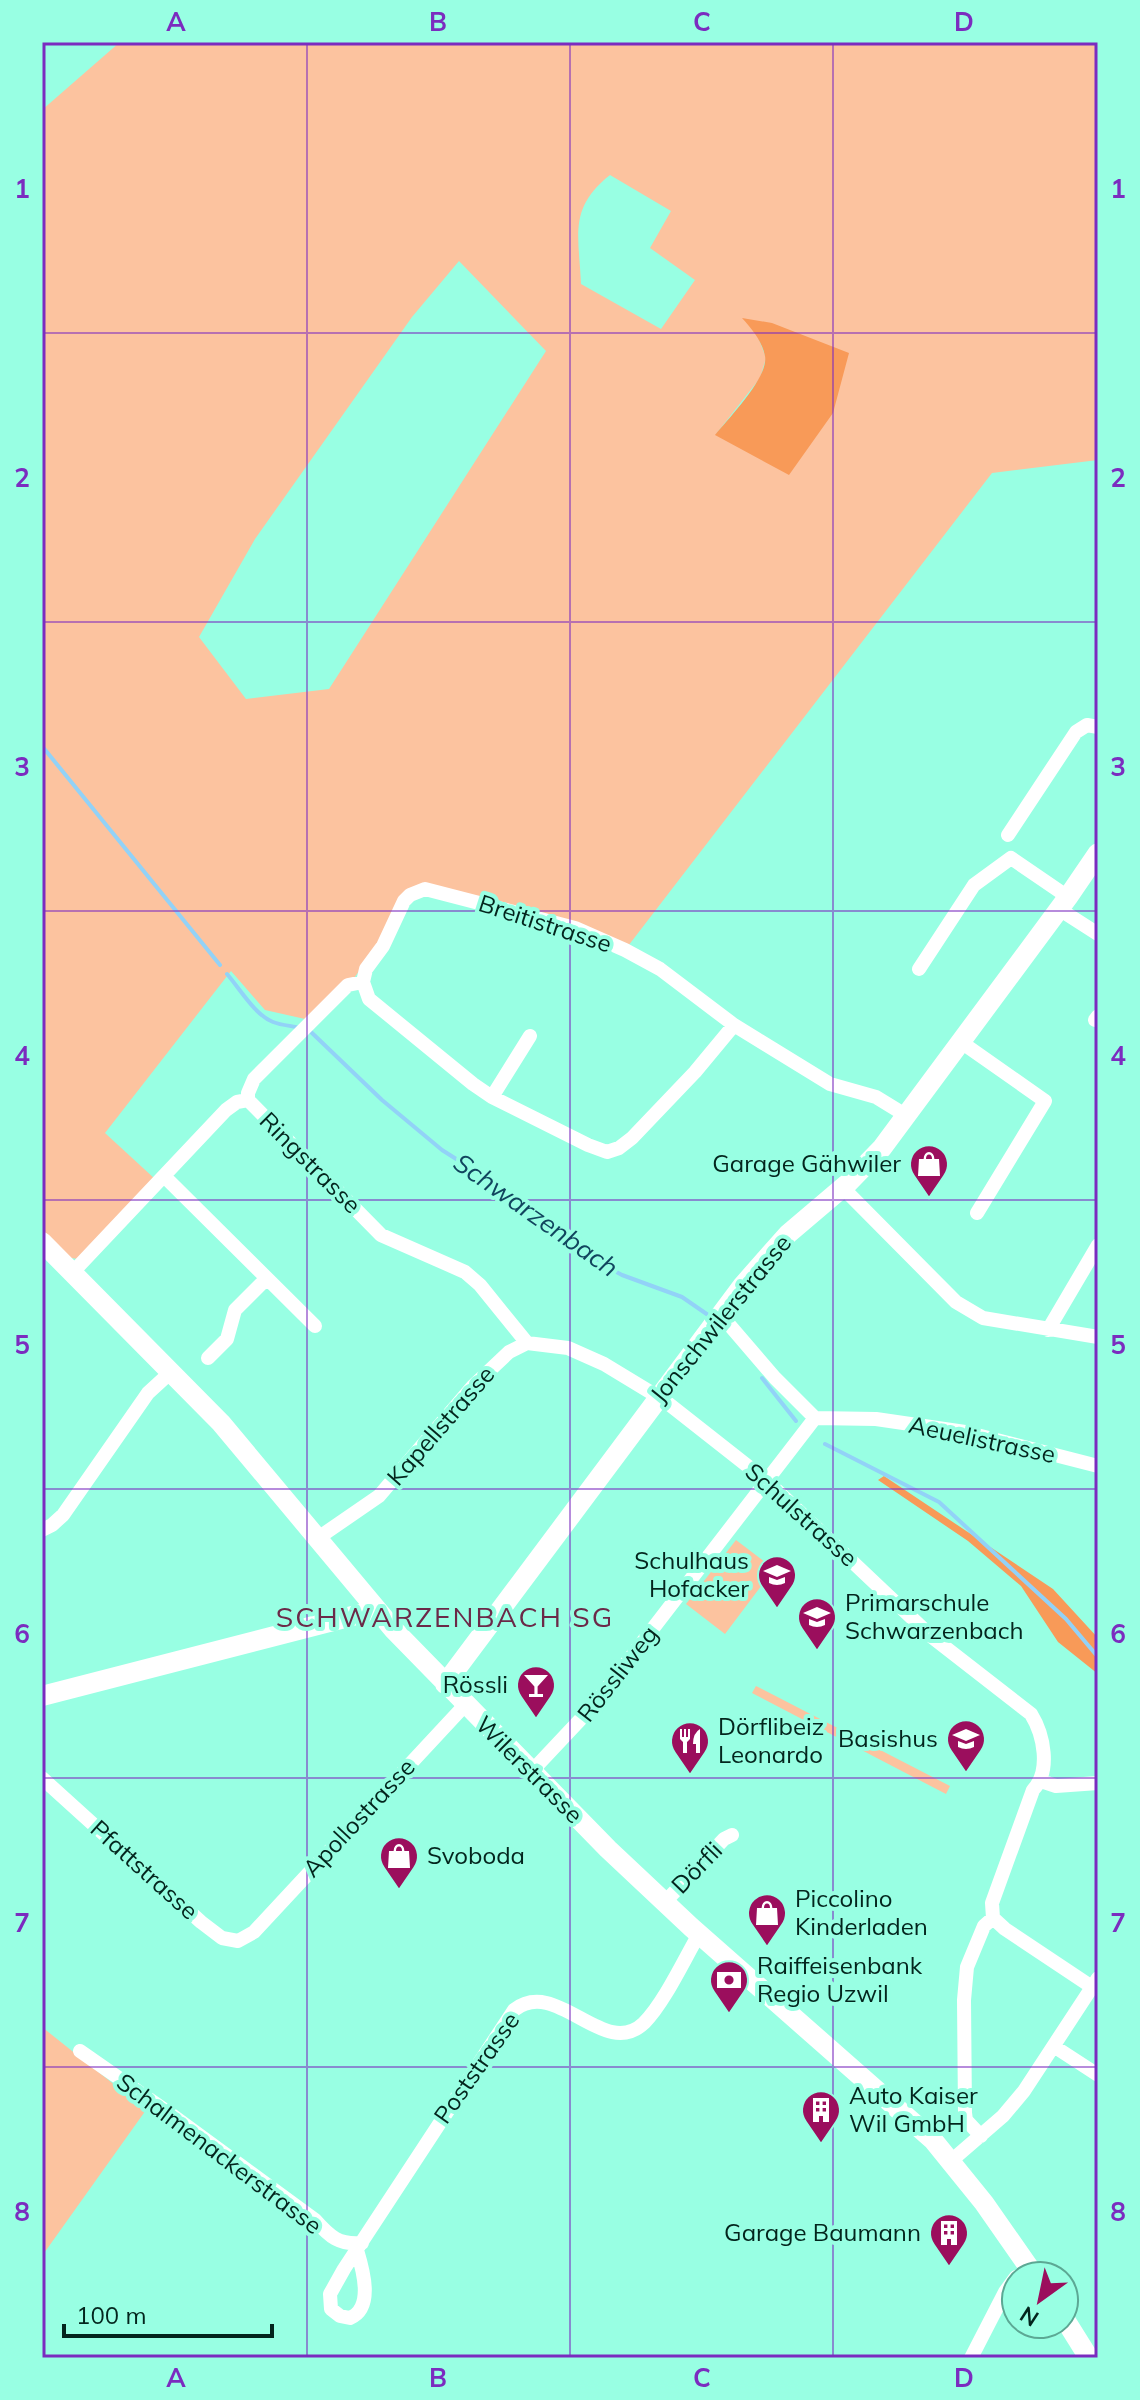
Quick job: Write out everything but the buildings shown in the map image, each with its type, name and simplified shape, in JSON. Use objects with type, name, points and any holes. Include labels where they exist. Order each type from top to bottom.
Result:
[{"type":"main road","name":"Jonschwilerstrasse","points":[[445,1684],[720,1314],[788,1234],[863,1170],[907,1116],[1098,853]]},
{"type":"main road","name":"Wilerstrasse","points":[[42,1242],[221,1423],[374,1606],[531,1772],[664,1903],[912,2120],[951,2161],[1015,2260]]},
{"type":"main road","points":[[42,1696],[364,1613],[374,1606]]},
{"type":"main road","points":[[1078,2340],[1089,2358]]},
{"type":"street","points":[[1008,835],[1076,732],[1087,725],[1098,727]]},
{"type":"street","points":[[919,969],[974,885],[1011,858],[1098,934]]},
{"type":"street","name":"Breitistrasse","points":[[363,982],[366,969],[383,946],[404,901],[418,891],[434,889],[575,928],[625,950],[660,969],[734,1025],[830,1084],[876,1097],[907,1116]]},
{"type":"street","points":[[248,1100],[254,1079],[296,1035],[348,985],[363,982],[369,999],[492,1097],[588,1145],[602,1151],[612,1151],[626,1144],[676,1093],[734,1025]]},
{"type":"street","points":[[492,1097],[530,1036]]},
{"type":"street","points":[[961,1042],[1045,1101],[977,1213]]},
{"type":"street","name":"Ringstrasse","points":[[73,1272],[226,1110],[237,1102],[248,1100],[381,1235],[465,1272],[527,1343]]},
{"type":"street","points":[[164,1176],[315,1326]]},
{"type":"street","points":[[843,1188],[956,1302],[970,1311],[983,1318],[1098,1337]]},
{"type":"street","points":[[1048,1330],[1098,1245]]},
{"type":"street","points":[[208,1358],[227,1339],[235,1310],[266,1279]]},
{"type":"street","points":[[720,1314],[775,1378],[815,1418]]},
{"type":"street","points":[[527,1343],[582,1353],[658,1397]]},
{"type":"street","name":"Kapellstrasse","points":[[318,1538],[379,1496],[482,1376],[509,1352],[527,1343]]},
{"type":"street","points":[[42,1530],[63,1515],[148,1393],[172,1371]]},
{"type":"street","name":"Schulstrasse","points":[[658,1397],[768,1482],[932,1637],[1031,1714],[1039,1727],[1044,1748],[1041,1781],[1033,1790],[1001,1877],[992,1903],[993,1918],[984,1926],[967,1967],[964,2000],[965,2113],[966,2120],[981,2136]]},
{"type":"street","name":"Aeuelistrasse","points":[[815,1418],[876,1419],[965,1432],[1098,1466]]},
{"type":"street","name":"Rössliweg","points":[[531,1772],[594,1705],[815,1418]]},
{"type":"street","name":"Apollostrasse","points":[[254,1932],[465,1705]]},
{"type":"street","name":"Pfattstrasse","points":[[42,1778],[222,1938],[238,1941],[254,1932]]},
{"type":"street","points":[[1041,1781],[1056,1786],[1098,1783]]},
{"type":"street","name":"Dörfli","points":[[664,1903],[724,1839],[732,1835]]},
{"type":"street","points":[[951,2161],[981,2136],[1024,2091],[1095,1982],[1005,1929],[993,1918]]},
{"type":"street","name":"Poststrasse","points":[[360,2246],[514,2010],[521,2004],[538,2001],[561,2008],[605,2030],[629,2032],[645,2022],[654,2010],[699,1934]]},
{"type":"street","points":[[1055,2047],[1098,2075]]},
{"type":"street","name":"Schalmenackerstrasse","points":[[80,2051],[302,2211],[332,2239],[360,2246]]},
{"type":"street","points":[[971,2358],[1000,2302]]},
{"type":"shaded area","points":[[120,42],[1098,42],[1098,460],[992,473],[625,950],[575,928],[418,891],[354,978],[305,1019],[265,1010],[231,971],[105,1133],[155,1179],[79,1259],[71,1258],[42,1230],[42,110]],"holes":[[[610,175],[671,211],[650,248],[695,280],[661,329],[581,284],[578,237],[582,211],[587,199]],[[459,261],[546,351],[329,689],[246,699],[199,637],[255,539],[412,317]],[[758,337],[833,413],[716,434],[760,378],[766,358]]]},
{"type":"shaded area","points":[[742,318],[772,323],[849,353],[833,413],[789,475],[715,435],[755,386],[765,365],[762,345]]},
{"type":"shaded area","points":[[884,1476],[1053,1589],[1098,1638],[1098,1674],[1058,1642],[1021,1586],[968,1541],[878,1480]]},
{"type":"shaded area","points":[[736,1540],[774,1569],[725,1634],[686,1604]]},
{"type":"shaded area","points":[[756,1686],[950,1786],[946,1794],[752,1693]]},
{"type":"shaded area","points":[[42,2027],[146,2110],[42,2256]]},
{"type":"waterway","name":"Schwarzenbach","points":[[42,746],[220,965]]},
{"type":"waterway","name":"Schwarzenbach","points":[[227,974],[266,1019],[311,1032],[382,1100],[442,1150],[551,1219],[585,1255],[622,1275],[682,1297],[711,1317]]},
{"type":"waterway","name":"Schwarzenbach","points":[[762,1378],[796,1421]]},
{"type":"waterway","name":"Schwarzenbach","points":[[825,1444],[939,1502],[1066,1619],[1098,1657]]},
{"type":"place","name":"Garage Gähwiler","points":[[929,1198]]},
{"type":"place","name":"Schulhaus Hofacker","points":[[777,1609]]},
{"type":"place","name":"Primarschule Schwarzenbach","points":[[817,1651]]},
{"type":"place","name":"Rössli","points":[[536,1719]]},
{"type":"place","name":"Basishus","points":[[966,1773]]},
{"type":"place","name":"Dörflibeiz Leonardo","points":[[690,1775]]},
{"type":"place","name":"Svoboda","points":[[399,1890]]},
{"type":"place","name":"Piccolino Kinderladen","points":[[767,1947]]},
{"type":"place","name":"Raiffeisenbank Regio Uzwil","points":[[729,2014]]},
{"type":"place","name":"Auto Kaiser Wil GmbH","points":[[821,2144]]},
{"type":"place","name":"Garage Baumann","points":[[949,2267]]},
{"type":"district","name":"SCHWARZENBACH SG","points":[[445,1617]]}]
